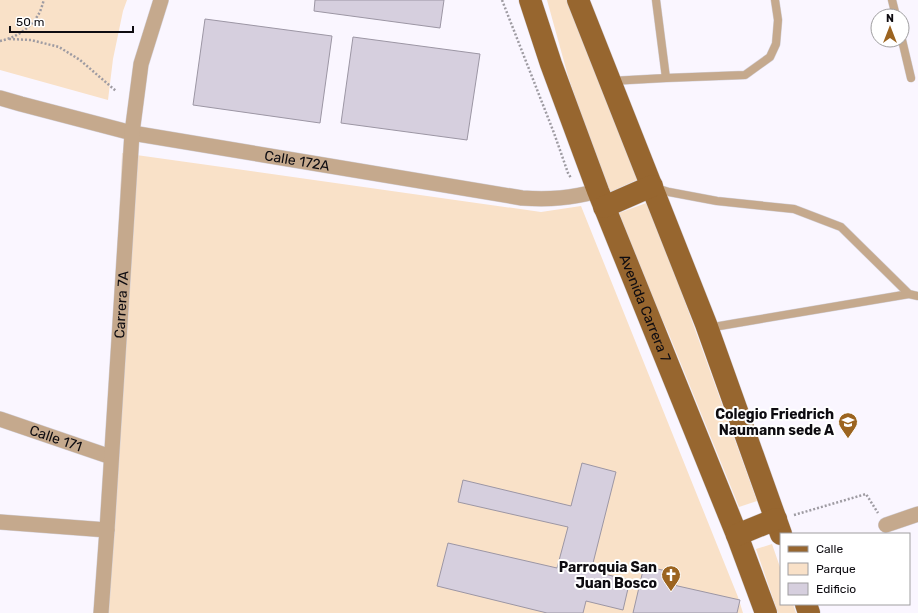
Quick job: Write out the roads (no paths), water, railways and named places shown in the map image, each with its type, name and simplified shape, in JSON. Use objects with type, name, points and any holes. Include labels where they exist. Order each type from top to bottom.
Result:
[{"type":"main road","name":"Avenida Carrera 7","points":[[530,0],[551,64],[601,199],[737,535],[766,613]]},
{"type":"main road","points":[[578,0],[652,186],[747,436],[782,523],[737,535]]},
{"type":"main road","points":[[601,199],[652,186]]},
{"type":"street","name":"Carrera 7A","points":[[101,613],[132,133],[141,64],[161,0]]},
{"type":"street","name":"Calle 172A","points":[[0,98],[132,133],[522,198],[553,199],[582,195],[601,199]]},
{"type":"street","name":"Calle 171","points":[[0,419],[111,457]]},
{"type":"street","points":[[886,525],[918,514]]},
{"type":"street","points":[[0,522],[107,530]]},
{"type":"lane","points":[[656,0],[666,78]]},
{"type":"lane","points":[[611,82],[745,75],[770,57],[776,44],[778,20],[775,0]]},
{"type":"lane","points":[[904,48],[911,78]]},
{"type":"lane","points":[[652,186],[669,192],[717,200],[794,209],[841,227],[909,294]]},
{"type":"lane","points":[[707,328],[909,294],[918,296]]},
{"type":"place","name":"Colegio Friedrich Naumann sede A","points":[[848,439]]},
{"type":"place","name":"Parroquia San Juan Bosco","points":[[671,592]]}]
